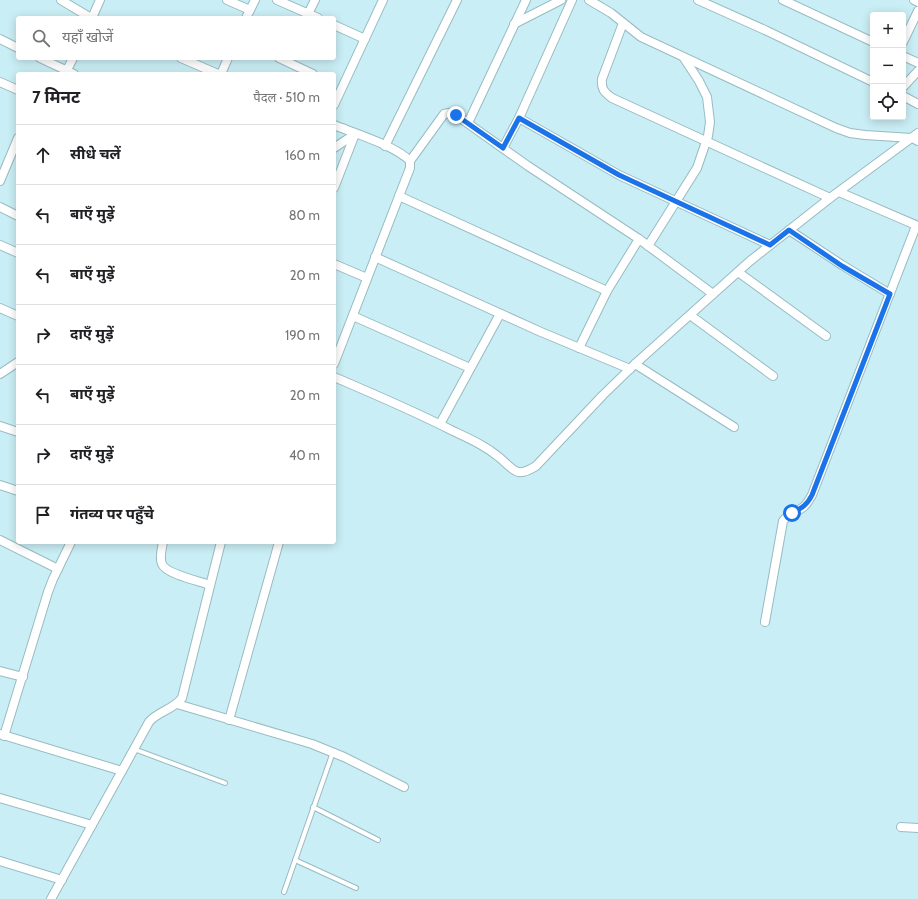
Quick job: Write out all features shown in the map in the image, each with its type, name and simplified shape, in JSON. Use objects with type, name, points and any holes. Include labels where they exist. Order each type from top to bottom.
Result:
[{"type":"street","points":[[61,0],[89,16]]},
{"type":"street","points":[[93,16],[100,0]]},
{"type":"street","points":[[227,0],[248,14],[254,0]]},
{"type":"street","points":[[277,0],[313,16]]},
{"type":"street","points":[[308,14],[315,0]]},
{"type":"street","points":[[336,100],[383,0]]},
{"type":"street","points":[[385,146],[457,0]]},
{"type":"street","points":[[468,123],[526,0]]},
{"type":"street","points":[[514,24],[561,0]]},
{"type":"street","points":[[503,148],[519,118],[572,0]]},
{"type":"street","points":[[589,0],[611,12],[641,37],[836,128],[850,133],[916,137]]},
{"type":"street","points":[[698,0],[765,30],[870,81]]},
{"type":"street","points":[[783,0],[870,41]]},
{"type":"street","points":[[914,0],[918,2]]},
{"type":"street","points":[[906,36],[918,11]]},
{"type":"street","points":[[623,23],[602,79],[601,87],[604,92],[612,98],[830,198]]},
{"type":"street","points":[[336,26],[365,39]]},
{"type":"street","points":[[0,39],[16,47]]},
{"type":"street","points":[[648,246],[696,168],[708,136],[710,122],[707,97],[699,80],[684,57]]},
{"type":"street","points":[[906,57],[918,63]]},
{"type":"street","points":[[44,60],[67,72]]},
{"type":"street","points":[[69,72],[72,60]]},
{"type":"street","points":[[186,60],[213,72]]},
{"type":"street","points":[[222,72],[227,60]]},
{"type":"street","points":[[283,60],[309,72]]},
{"type":"street","points":[[906,84],[918,71]]},
{"type":"street","points":[[0,82],[16,89]]},
{"type":"street","points":[[336,85],[342,87]]},
{"type":"street","points":[[906,98],[918,104]]},
{"type":"street","points":[[336,359],[410,168],[410,161],[444,114],[449,113],[456,115],[639,239],[713,294]]},
{"type":"street","points":[[519,118],[619,175],[770,245]]},
{"type":"street","points":[[336,126],[404,155],[410,161]]},
{"type":"street","points":[[336,147],[355,134]]},
{"type":"street","points":[[336,183],[355,134]]},
{"type":"street","points":[[336,378],[415,411],[490,450],[515,470],[521,473],[528,472],[536,466],[632,366],[738,272],[830,198],[916,137]]},
{"type":"street","points":[[0,181],[16,150]]},
{"type":"street","points":[[765,622],[783,521],[786,516],[807,504],[812,495],[917,226],[839,192]]},
{"type":"street","points":[[399,196],[608,291]]},
{"type":"street","points":[[0,208],[16,215]]},
{"type":"street","points":[[789,230],[842,266],[890,294]]},
{"type":"street","points":[[579,348],[608,291],[639,239]]},
{"type":"street","points":[[0,245],[16,252]]},
{"type":"street","points":[[375,258],[579,348],[632,366],[734,426]]},
{"type":"street","points":[[336,265],[367,278]]},
{"type":"street","points":[[738,272],[826,336]]},
{"type":"street","points":[[0,308],[16,315]]},
{"type":"street","points":[[440,424],[500,314]]},
{"type":"street","points":[[690,315],[773,376]]},
{"type":"street","points":[[352,316],[470,368]]},
{"type":"street","points":[[0,374],[16,363]]},
{"type":"street","points":[[0,426],[16,431]]},
{"type":"street","points":[[0,485],[16,490]]},
{"type":"street","points":[[0,540],[58,569]]},
{"type":"street","points":[[70,544],[48,592],[22,677],[2,735],[122,771]]},
{"type":"street","points":[[161,544],[160,559],[162,565],[166,569],[210,585]]},
{"type":"street","points":[[51,899],[149,722],[154,716],[177,704],[185,692],[220,544]]},
{"type":"street","points":[[229,720],[279,544]]},
{"type":"street","points":[[0,671],[22,677]]},
{"type":"street","points":[[177,704],[312,744],[332,752],[404,787]]},
{"type":"street","points":[[0,798],[92,825]]},
{"type":"street","points":[[901,827],[918,828]]},
{"type":"street","points":[[0,862],[62,880]]},
{"type":"lane","points":[[134,749],[225,783]]},
{"type":"lane","points":[[284,892],[332,752]]},
{"type":"lane","points":[[313,807],[378,840]]},
{"type":"lane","points":[[295,860],[356,888]]},
{"type":"route","points":[[456,115],[503,148],[519,118],[619,175],[770,245],[789,230],[842,266],[890,294],[812,495],[807,504],[792,513]]}]
